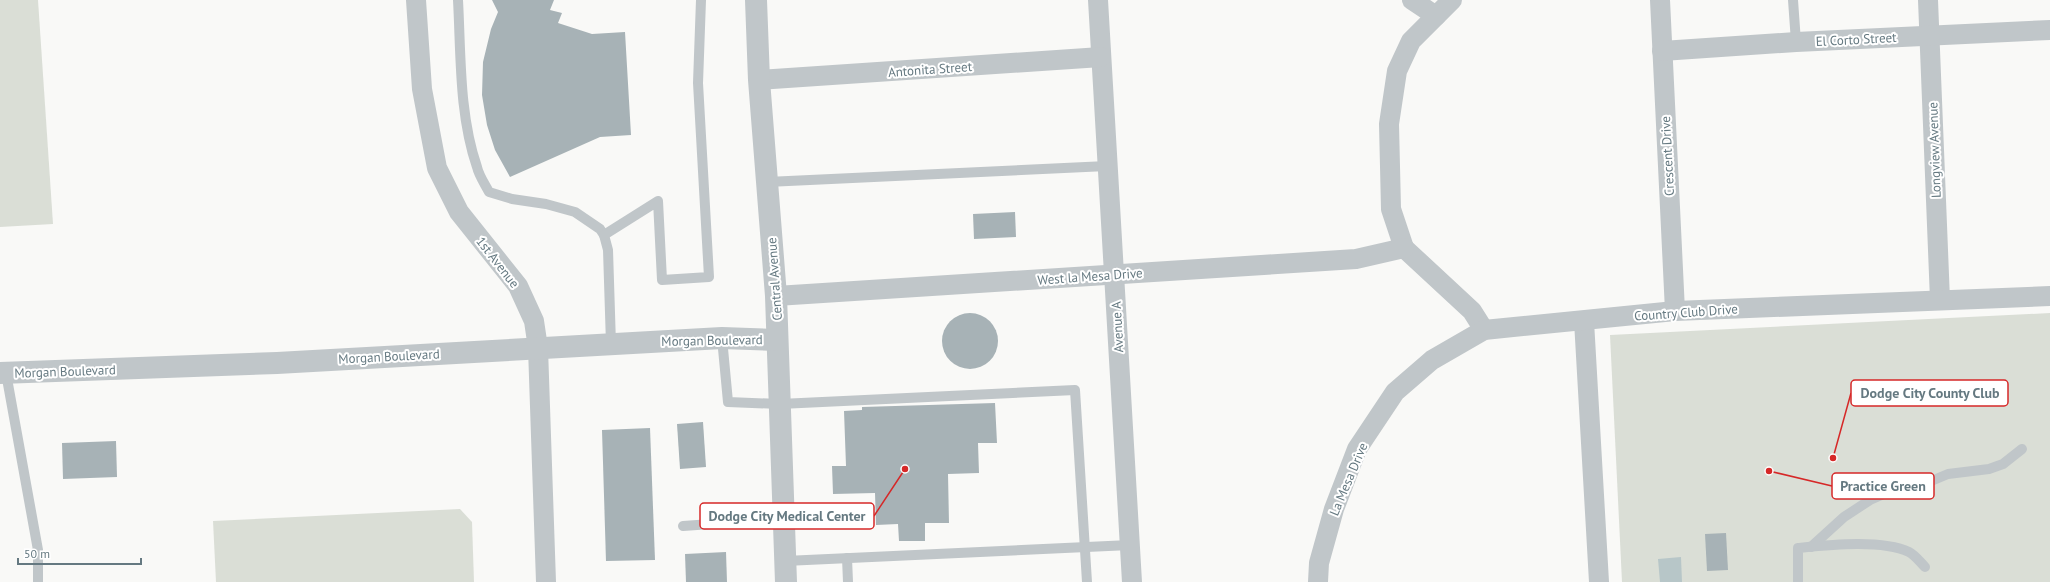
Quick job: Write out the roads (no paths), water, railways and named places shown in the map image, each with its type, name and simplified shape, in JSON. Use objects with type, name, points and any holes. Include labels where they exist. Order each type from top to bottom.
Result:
[{"type":"street","name":"1st Avenue","points":[[416,0],[422,89],[437,168],[459,212],[518,286],[534,321],[538,348],[546,582]]},
{"type":"street","name":"Central Avenue","points":[[756,0],[759,80],[776,296],[786,571]]},
{"type":"street","name":"Avenue A","points":[[1098,0],[1132,582]]},
{"type":"street","points":[[1412,0],[1436,16]]},
{"type":"street","points":[[1452,0],[1411,41],[1397,71],[1389,124],[1391,209],[1404,248],[1472,311],[1484,330]]},
{"type":"street","name":"Crescent Drive","points":[[1660,0],[1675,311]]},
{"type":"street","name":"Longview Avenue","points":[[1928,0],[1940,300]]},
{"type":"street","name":"El Corto Street","points":[[1662,51],[1796,42],[2050,30]]},
{"type":"street","name":"Antonita Street","points":[[759,80],[1101,58]]},
{"type":"street","name":"West la Mesa Drive","points":[[776,296],[1356,259],[1404,248]]},
{"type":"street","name":"Country Club Drive","points":[[1484,330],[1675,311],[2050,296]]},
{"type":"street","points":[[1584,320],[1599,582]]},
{"type":"street","name":"La Mesa Drive","points":[[1318,582],[1319,563],[1334,508],[1357,449],[1395,392],[1432,360],[1484,330]]},
{"type":"street","name":"Morgan Boulevard","points":[[3,373],[277,363],[722,338],[777,340]]},
{"type":"lane","points":[[458,0],[467,130],[477,168],[489,192],[512,199],[546,204],[575,212],[600,229],[604,235],[608,250],[611,344]]},
{"type":"lane","points":[[604,235],[658,201],[662,280],[709,277],[698,83],[701,0]]},
{"type":"lane","points":[[1793,0],[1796,42]]},
{"type":"lane","points":[[767,182],[1107,166]]},
{"type":"lane","points":[[722,338],[728,402],[780,404],[1075,390],[1087,582]]},
{"type":"lane","points":[[3,373],[38,550],[38,582]]},
{"type":"lane","points":[[1811,547],[1844,517],[1870,500],[1886,493],[1912,489],[1948,474],[1989,469],[2003,464],[2022,449]]},
{"type":"lane","points":[[683,526],[783,519]]},
{"type":"lane","points":[[1798,582],[1798,548],[1870,544],[1910,552],[1925,567]]},
{"type":"lane","points":[[786,571],[846,558],[1130,545]]},
{"type":"lane","points":[[846,558],[848,582]]},
{"type":"place","name":"Dodge City County Club","points":[[1833,458]]},
{"type":"place","name":"Dodge City Medical Center","points":[[905,469]]},
{"type":"place","name":"Practice Green","points":[[1769,471]]}]
